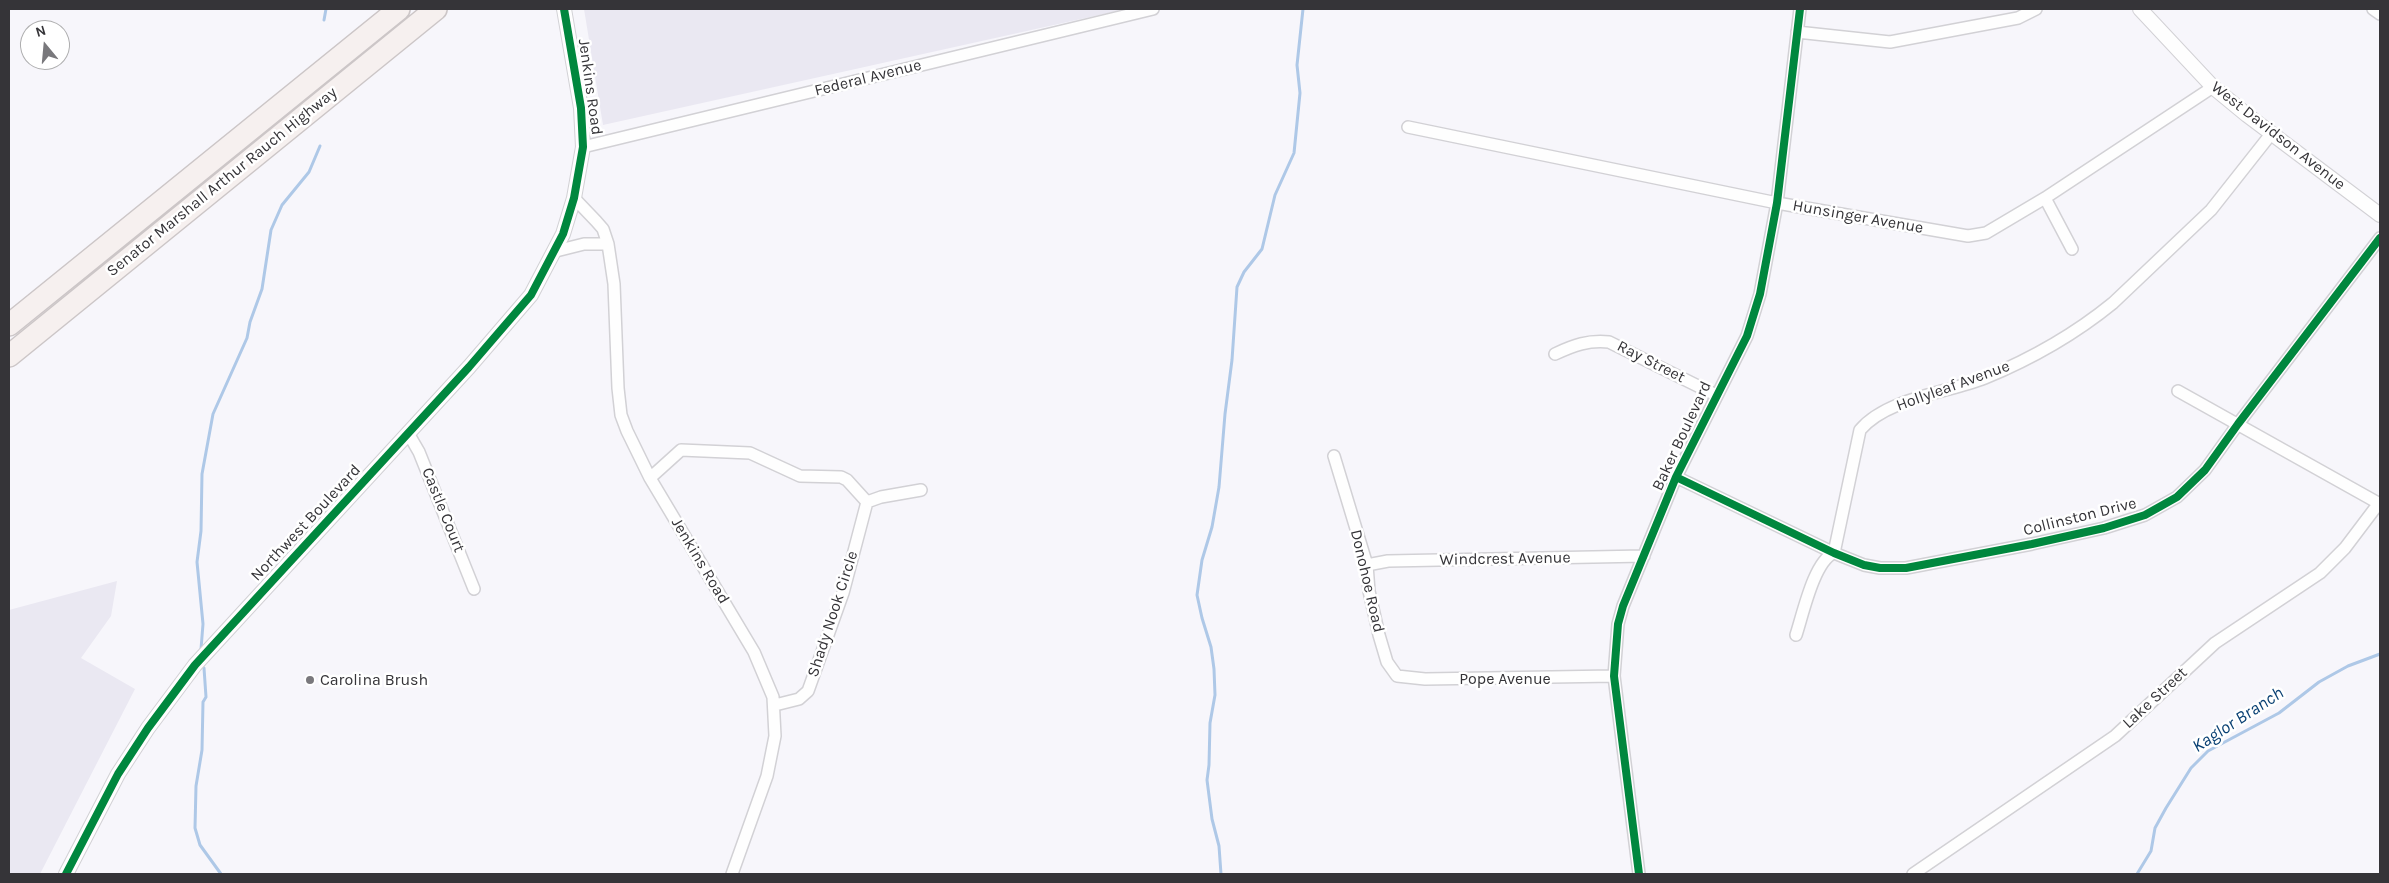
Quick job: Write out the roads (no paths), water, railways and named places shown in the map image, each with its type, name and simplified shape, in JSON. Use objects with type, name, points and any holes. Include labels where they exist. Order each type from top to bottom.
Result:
[{"type":"highway","name":"Senator Marshall Arthur Rauch Highway","points":[[9,325],[400,9]]},
{"type":"highway","name":"Senator Marshall Arthur Rauch Highway","points":[[9,356],[436,9]]},
{"type":"street","name":"Jenkins Road","points":[[564,9],[581,108],[583,147],[574,198],[603,229],[608,244],[614,284],[620,415],[650,478],[754,652],[768,680],[775,705],[773,748],[767,776],[732,874]]},
{"type":"street","name":"Federal Avenue","points":[[583,147],[1153,9]]},
{"type":"street","name":"Baker Boulevard","points":[[1639,874],[1614,676],[1618,624],[1676,477],[1747,336],[1767,266],[1777,203],[1800,9]]},
{"type":"street","points":[[1797,32],[1890,42],[2018,18],[2036,9]]},
{"type":"street","name":"West Davidson Avenue","points":[[2140,9],[2213,87],[2271,134],[2380,215]]},
{"type":"street","points":[[2372,9],[2380,14]]},
{"type":"street","name":"Hunsinger Avenue","points":[[1408,127],[1777,203],[1968,236],[1986,233],[2046,198],[2213,87]]},
{"type":"street","name":"Hollyleaf Avenue","points":[[1796,635],[1820,568],[1826,556],[1834,553],[1860,430],[1870,419],[1886,410],[1984,378],[2010,367],[2054,344],[2096,317],[2211,210],[2271,134]]},
{"type":"street","name":"Northwest Boulevard","points":[[66,874],[118,774],[169,699],[220,637],[520,310],[531,295],[556,251],[574,198]]},
{"type":"street","points":[[2046,198],[2072,250]]},
{"type":"street","name":"Collinston Drive","points":[[1676,477],[1834,553],[1864,565],[1906,568],[2032,544],[2104,528],[2145,515],[2177,497],[2205,470],[2380,238]]},
{"type":"street","points":[[556,251],[584,244],[608,244]]},
{"type":"street","name":"Ray Street","points":[[1555,354],[1574,345],[1592,340],[1609,342],[1716,395]]},
{"type":"street","points":[[2178,392],[2379,503]]},
{"type":"street","name":"Castle Court","points":[[408,433],[419,452],[474,588]]},
{"type":"street","points":[[650,478],[680,450],[750,454],[800,476],[841,477],[847,480],[867,502],[881,497],[921,490]]},
{"type":"street","name":"Donohoe Road","points":[[1334,456],[1367,565],[1369,591],[1379,635],[1387,662],[1397,676]]},
{"type":"street","name":"Shady Nook Circle","points":[[775,705],[799,699],[808,691],[843,593],[867,502]]},
{"type":"street","name":"Lake Street","points":[[1913,874],[2115,736],[2215,643],[2320,574],[2345,548],[2379,503]]},
{"type":"street","name":"Windcrest Avenue","points":[[1367,565],[1388,561],[1644,556]]},
{"type":"street","name":"Pope Avenue","points":[[1397,676],[1425,679],[1614,676]]},
{"type":"waterway","points":[[324,20],[326,9]]},
{"type":"waterway","points":[[1221,874],[1219,846],[1212,819],[1207,780],[1210,723],[1215,695],[1214,669],[1211,647],[1197,595],[1202,560],[1212,527],[1219,487],[1232,360],[1237,287],[1244,272],[1262,249],[1275,195],[1294,153],[1300,93],[1297,65],[1303,9]]},
{"type":"waterway","points":[[201,649],[203,624],[197,562],[201,531],[202,474],[213,414],[247,338],[250,322],[262,289],[271,230],[282,205],[309,172],[320,146]]},
{"type":"waterway","name":"Kaglor Branch","points":[[2137,874],[2151,851],[2155,828],[2166,808],[2191,768],[2208,751],[2279,713],[2319,682],[2348,666],[2380,654]]},
{"type":"waterway","points":[[204,668],[206,697],[203,702],[202,750],[196,786],[195,828],[200,845],[221,874]]},
{"type":"place","name":"Carolina Brush","points":[[310,680]]}]
